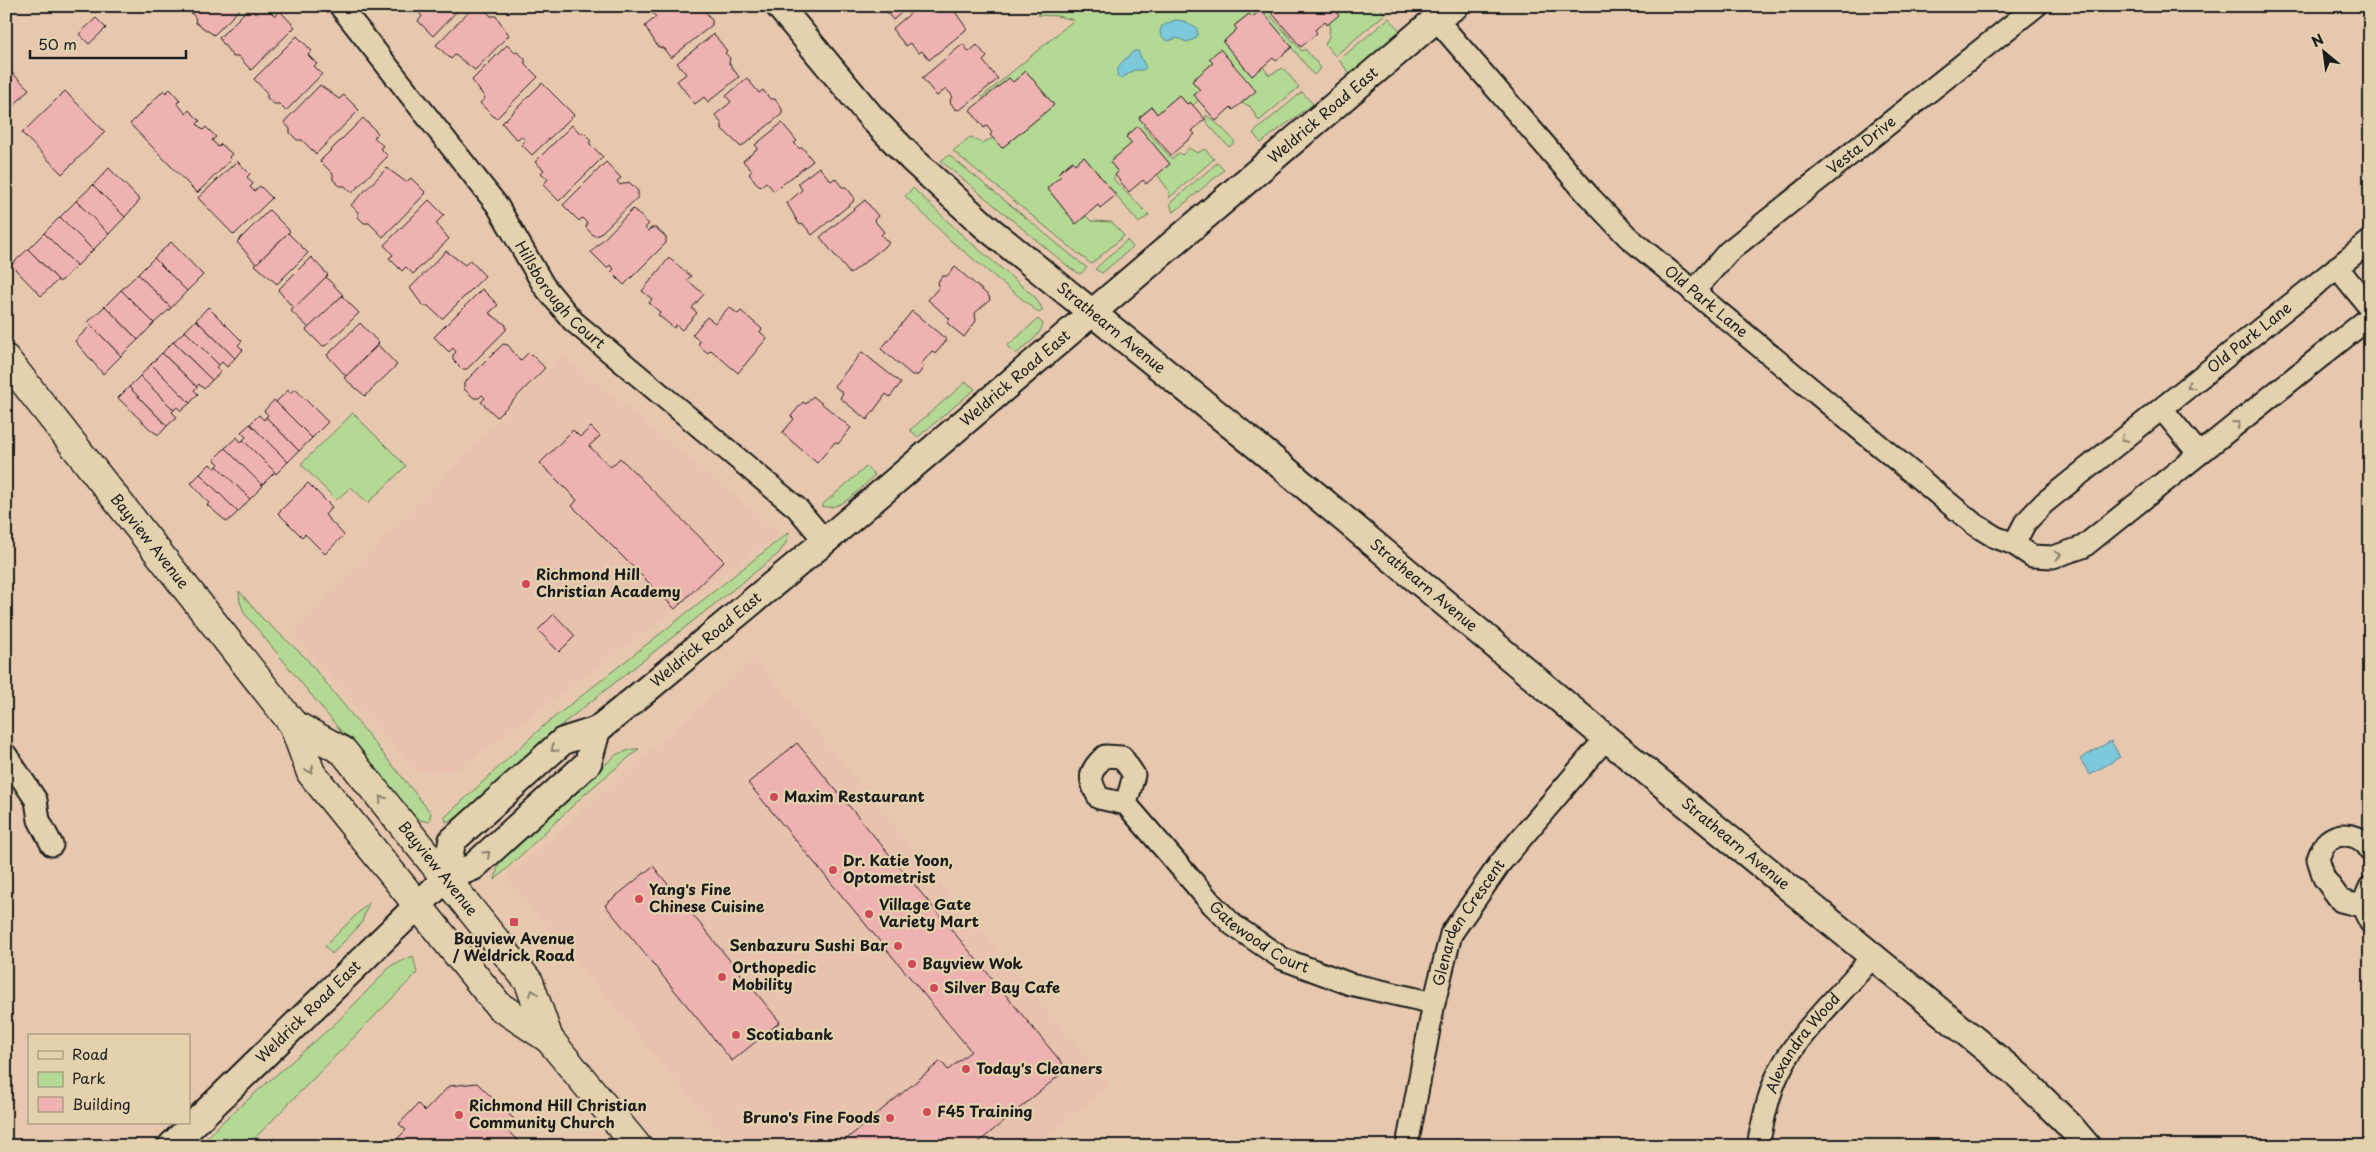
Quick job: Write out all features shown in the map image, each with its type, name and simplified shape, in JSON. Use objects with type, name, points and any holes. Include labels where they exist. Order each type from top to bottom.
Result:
[{"type":"main road","name":"Bayview Avenue","points":[[6,359],[293,724],[311,773],[499,1006],[549,1039],[637,1146]]},
{"type":"main road","name":"Bayview Avenue","points":[[293,724],[343,751],[530,982],[549,1039]]},
{"type":"street","name":"Hillsborough Court","points":[[340,6],[497,205],[544,286],[573,321],[797,508],[825,541]]},
{"type":"street","name":"Strathearn Avenue","points":[[779,6],[872,118],[914,162],[984,226],[1274,460],[1606,738],[2019,1076],[2069,1124],[2087,1146]]},
{"type":"street","name":"Vesta Drive","points":[[1692,292],[1728,252],[2036,6]]},
{"type":"street","name":"Weldrick Road East","points":[[171,1146],[446,878],[452,841],[563,741],[598,730],[825,541],[1090,313],[1446,13]]},
{"type":"street","name":"Old Park Lane","points":[[1446,13],[1588,195],[1628,237],[1974,524],[1995,537],[2014,544],[2032,556],[2053,557],[2083,547],[2370,318]]},
{"type":"street","name":"Old Park Lane","points":[[2014,544],[2025,523],[2044,503],[2370,241]]},
{"type":"street","points":[[2337,267],[2370,308]]},
{"type":"street","points":[[2162,409],[2199,454]]},
{"type":"street","name":"Glenarden Crescent","points":[[1407,1146],[1434,1003],[1451,934],[1501,862],[1606,738]]},
{"type":"street","points":[[6,754],[36,800],[39,820],[52,844]]},
{"type":"street","name":"Gatewood Court","points":[[1126,804],[1212,904],[1233,925],[1283,959],[1350,984],[1434,1003]]},
{"type":"street","points":[[2367,905],[2341,901],[2324,878],[2318,859],[2327,842],[2336,836],[2350,835],[2359,838],[2370,850]]},
{"type":"street","name":"Alexandra Wood","points":[[1758,1146],[1769,1099],[1779,1072],[1794,1047],[1873,955]]},
{"type":"shaded area","name":"Richmond Hill Christian Academy","points":[[562,355],[780,533],[456,771],[417,772],[292,634]]},
{"type":"shaded area","points":[[755,658],[1109,1085],[1036,1146],[731,1146],[507,878]]},
{"type":"green space","points":[[1041,6],[1279,6],[1271,16],[1302,51],[1305,49],[1321,68],[1314,75],[1261,10],[1252,17],[1249,14],[1235,25],[1237,29],[1223,42],[1252,76],[1263,67],[1269,75],[1283,68],[1299,87],[1259,121],[1250,106],[1241,103],[1255,91],[1220,50],[1209,59],[1213,63],[1192,81],[1200,90],[1194,95],[1199,100],[1193,105],[1190,102],[1187,104],[1179,95],[1157,114],[1152,107],[1139,117],[1145,124],[1143,126],[1172,159],[1179,153],[1182,155],[1189,148],[1197,153],[1205,149],[1214,159],[1169,198],[1169,191],[1157,174],[1170,164],[1138,127],[1126,136],[1132,143],[1110,162],[1118,172],[1113,179],[1149,215],[1139,223],[1084,157],[1075,164],[1072,161],[1059,172],[1061,176],[1047,188],[1076,223],[1086,216],[1091,221],[1112,222],[1124,236],[1091,264],[953,151],[970,137],[982,143],[993,138],[1002,148],[1041,116],[1026,71],[1013,82],[1009,78],[984,99],[982,97],[1074,20],[1057,16],[1038,15]]},
{"type":"green space","points":[[1331,6],[1379,6],[1385,14],[1335,56],[1325,44],[1329,37]]},
{"type":"green space","points":[[1389,18],[1400,31],[1350,74],[1339,60]]},
{"type":"green space","points":[[1302,92],[1313,104],[1261,143],[1253,133]]},
{"type":"green space","points":[[1206,115],[1235,142],[1229,147],[1206,122]]},
{"type":"green space","points":[[949,155],[1087,268],[1080,274],[1070,268],[941,161]]},
{"type":"green space","points":[[1217,163],[1224,170],[1173,213],[1170,203]]},
{"type":"green space","points":[[913,188],[963,236],[1035,297],[1043,310],[1039,313],[950,240],[905,196]]},
{"type":"green space","points":[[1127,240],[1133,247],[1102,273],[1095,269]]},
{"type":"green space","points":[[1038,319],[1043,324],[1039,333],[1016,354],[1007,346]]},
{"type":"green space","points":[[966,382],[975,389],[918,437],[910,430]]},
{"type":"green space","points":[[353,413],[406,466],[368,503],[351,487],[336,500],[301,464]]},
{"type":"green space","points":[[866,467],[875,475],[857,492],[836,506],[821,506]]},
{"type":"green space","points":[[789,532],[786,543],[778,554],[546,737],[461,816],[446,822],[445,817],[542,727]]},
{"type":"green space","points":[[239,591],[262,618],[305,657],[431,813],[429,822],[420,820],[403,807],[245,614],[240,602]]},
{"type":"green space","points":[[639,749],[587,792],[495,880],[498,866],[507,854],[617,754]]},
{"type":"green space","points":[[369,902],[361,924],[332,954],[325,946]]},
{"type":"green space","points":[[413,956],[417,973],[247,1146],[199,1146],[222,1122],[337,1022],[392,965]]},
{"type":"water","points":[[1175,20],[1184,21],[1196,27],[1198,34],[1195,39],[1187,42],[1177,38],[1168,41],[1164,38],[1160,33],[1162,26]]},
{"type":"water","points":[[1134,51],[1138,51],[1146,68],[1134,70],[1121,79],[1117,76],[1117,71],[1122,62]]},
{"type":"water","points":[[2111,741],[2120,757],[2090,775],[2080,759]]},
{"type":"building","points":[[184,6],[243,6],[214,35],[196,23],[195,17]]},
{"type":"building","points":[[251,6],[261,6],[264,9],[266,7],[275,16],[280,11],[295,27],[251,70],[238,56],[233,57],[219,38]]},
{"type":"building","points":[[415,6],[462,6],[433,36],[418,21],[422,16],[414,8]]},
{"type":"building","points":[[474,6],[481,6],[491,16],[496,16],[509,35],[475,70],[455,55],[451,59],[436,45]]},
{"type":"building","points":[[657,6],[696,6],[700,11],[705,11],[712,20],[712,25],[671,58],[663,48],[658,47],[645,26],[656,17],[651,11]]},
{"type":"building","points":[[882,6],[909,6],[893,20]]},
{"type":"building","points":[[919,6],[951,6],[967,29],[929,60],[922,51],[919,53],[910,43],[906,46],[892,29]]},
{"type":"building","points":[[1279,6],[1331,6],[1339,15],[1327,25],[1325,21],[1315,30],[1317,33],[1301,47],[1271,12]]},
{"type":"building","points":[[1261,10],[1292,47],[1276,61],[1273,58],[1252,76],[1223,42],[1237,29],[1234,26],[1249,14],[1252,17]]},
{"type":"building","points":[[96,18],[106,28],[89,44],[79,34]]},
{"type":"building","points":[[714,34],[727,51],[725,53],[730,58],[729,63],[739,77],[708,102],[704,97],[695,104],[677,81],[686,74],[677,63]]},
{"type":"building","points":[[297,36],[312,51],[308,55],[317,64],[314,66],[322,74],[286,111],[279,104],[274,104],[267,98],[267,93],[254,79]]},
{"type":"building","points":[[963,44],[969,52],[977,45],[987,57],[983,61],[998,79],[960,110],[955,109],[950,102],[952,95],[946,89],[937,96],[922,78]]},
{"type":"building","points":[[507,45],[525,59],[525,64],[538,77],[496,119],[480,103],[485,98],[472,80]]},
{"type":"building","points":[[1220,49],[1256,91],[1233,110],[1231,107],[1216,121],[1194,95],[1200,90],[1192,81],[1213,63],[1209,59]]},
{"type":"building","points":[[7,68],[29,89],[8,112],[6,110]]},
{"type":"building","points":[[1026,71],[1054,105],[1002,148],[990,135],[992,133],[987,126],[984,128],[970,110],[1009,78],[1013,82]]},
{"type":"building","points":[[747,78],[759,93],[763,90],[770,99],[775,99],[782,109],[782,114],[741,147],[722,129],[722,124],[715,115],[731,102],[726,96]]},
{"type":"building","points":[[542,83],[574,115],[532,155],[522,145],[525,140],[521,136],[518,139],[514,137],[502,123]]},
{"type":"building","points":[[320,85],[339,99],[344,95],[359,110],[316,154],[302,140],[297,140],[290,133],[290,129],[284,122]]},
{"type":"building","points":[[170,89],[180,100],[177,103],[186,114],[189,110],[200,121],[197,124],[203,130],[206,127],[216,137],[212,140],[218,147],[221,144],[232,154],[229,157],[231,160],[197,193],[130,124],[164,90],[166,93]]},
{"type":"building","points":[[65,91],[105,132],[62,174],[22,133]]},
{"type":"building","points":[[1179,95],[1187,104],[1190,102],[1205,119],[1192,131],[1195,134],[1171,155],[1139,118],[1152,107],[1157,114]]},
{"type":"building","points":[[363,118],[378,133],[374,137],[383,146],[380,148],[388,156],[352,193],[345,186],[340,186],[333,180],[333,174],[320,161]]},
{"type":"building","points":[[782,123],[797,141],[794,143],[800,149],[802,147],[813,161],[774,191],[766,182],[760,187],[749,174],[752,171],[743,161],[758,148],[755,145]]},
{"type":"building","points":[[572,125],[590,139],[590,144],[603,157],[559,201],[543,185],[548,179],[541,173],[544,170],[535,162]]},
{"type":"building","points":[[1138,126],[1170,164],[1146,184],[1143,180],[1129,192],[1115,175],[1118,172],[1110,162],[1132,143],[1126,137]]},
{"type":"building","points":[[1084,157],[1116,195],[1100,208],[1098,205],[1076,224],[1047,188],[1061,176],[1058,173],[1073,161],[1075,164]]},
{"type":"building","points":[[237,161],[250,174],[247,177],[253,184],[250,187],[254,191],[260,186],[272,198],[234,235],[198,198]]},
{"type":"building","points":[[606,162],[621,178],[617,181],[620,185],[629,182],[638,191],[638,197],[599,235],[594,236],[586,228],[587,223],[582,218],[579,221],[563,205]]},
{"type":"building","points":[[819,167],[831,181],[835,178],[854,197],[853,202],[812,235],[804,225],[799,224],[787,203],[802,190],[798,183]]},
{"type":"building","points":[[109,168],[140,200],[125,217],[93,185]]},
{"type":"building","points":[[387,168],[406,182],[411,178],[426,193],[383,237],[369,223],[364,223],[358,217],[358,212],[351,205]]},
{"type":"building","points":[[93,185],[125,217],[109,234],[76,201]]},
{"type":"building","points":[[429,200],[444,215],[436,223],[449,239],[413,274],[406,267],[402,271],[389,258],[393,255],[384,245]]},
{"type":"building","points":[[865,200],[878,216],[874,220],[884,232],[881,235],[889,243],[850,274],[820,237]]},
{"type":"building","points":[[76,201],[109,234],[93,250],[60,217]]},
{"type":"building","points":[[633,209],[649,224],[645,228],[648,231],[651,228],[656,228],[666,237],[666,243],[624,285],[611,272],[614,269],[610,265],[607,268],[591,252]]},
{"type":"building","points":[[269,210],[290,231],[256,264],[237,242]]},
{"type":"building","points":[[60,217],[93,250],[77,266],[44,233]]},
{"type":"building","points":[[44,233],[77,266],[60,282],[28,249]]},
{"type":"building","points":[[288,233],[308,253],[277,284],[255,265]]},
{"type":"building","points":[[171,242],[203,275],[187,291],[154,258]]},
{"type":"building","points":[[28,249],[58,280],[41,296],[11,265]]},
{"type":"building","points":[[446,251],[465,265],[470,260],[485,276],[442,319],[428,306],[423,306],[410,288]]},
{"type":"building","points":[[311,257],[328,275],[294,309],[278,290]]},
{"type":"building","points":[[154,258],[187,291],[171,308],[138,274]]},
{"type":"building","points":[[669,258],[691,276],[687,280],[704,294],[692,308],[697,313],[682,330],[676,325],[674,328],[658,315],[660,312],[649,303],[652,299],[642,291]]},
{"type":"building","points":[[955,267],[989,296],[990,300],[975,313],[976,321],[964,337],[947,323],[950,319],[928,300],[939,287],[938,282],[942,276],[947,276]]},
{"type":"building","points":[[138,274],[171,308],[154,323],[121,290]]},
{"type":"building","points":[[326,277],[343,295],[309,328],[291,311]]},
{"type":"building","points":[[482,289],[498,305],[489,313],[506,325],[506,330],[467,369],[462,369],[453,360],[453,355],[456,352],[453,348],[449,352],[434,337]]},
{"type":"building","points":[[121,290],[154,323],[138,340],[105,306]]},
{"type":"building","points":[[342,296],[359,313],[325,346],[321,345],[306,330]]},
{"type":"building","points":[[105,306],[138,340],[121,356],[88,322]]},
{"type":"building","points":[[208,307],[242,341],[238,345],[243,350],[235,358],[196,320]]},
{"type":"building","points":[[729,307],[738,314],[741,311],[762,329],[760,332],[767,338],[738,373],[711,350],[708,353],[698,345],[700,341],[692,335],[707,317],[715,323]]},
{"type":"building","points":[[912,311],[947,340],[935,354],[932,351],[922,363],[923,368],[918,375],[912,375],[881,349]]},
{"type":"building","points":[[196,320],[235,358],[227,367],[222,362],[219,365],[185,331]]},
{"type":"building","points":[[360,323],[379,343],[346,376],[327,355]]},
{"type":"building","points":[[91,325],[121,356],[103,374],[75,341]]},
{"type":"building","points":[[185,331],[219,365],[216,367],[221,372],[212,380],[173,342]]},
{"type":"building","points":[[173,342],[212,380],[204,389],[199,384],[197,387],[162,353]]},
{"type":"building","points":[[503,344],[508,345],[520,361],[529,352],[545,368],[497,417],[481,402],[485,398],[482,395],[479,398],[474,398],[464,389],[464,383]]},
{"type":"building","points":[[378,345],[397,365],[365,396],[344,378]]},
{"type":"building","points":[[862,352],[901,383],[890,397],[886,394],[867,420],[840,398],[843,393],[834,386]]},
{"type":"building","points":[[162,353],[197,387],[194,390],[198,394],[190,403],[151,364]]},
{"type":"building","points":[[151,364],[190,403],[181,411],[177,407],[174,410],[140,376]]},
{"type":"building","points":[[140,376],[174,410],[172,412],[177,417],[167,426],[129,387]]},
{"type":"building","points":[[129,387],[167,426],[160,434],[151,430],[118,398]]},
{"type":"building","points":[[295,389],[328,422],[312,438],[276,402],[288,390],[290,393]]},
{"type":"building","points":[[813,396],[851,428],[838,444],[835,442],[817,463],[782,433],[794,419],[791,416],[803,402],[806,404]]},
{"type":"building","points":[[274,400],[312,438],[299,451],[266,417],[268,415],[264,411]]},
{"type":"building","points":[[259,415],[264,420],[266,417],[299,451],[288,462],[250,424]]},
{"type":"building","points":[[250,424],[288,462],[276,474],[243,440],[246,437],[241,432]]},
{"type":"building","points":[[591,427],[600,436],[589,446],[611,467],[620,458],[724,561],[675,609],[572,506],[577,500],[540,463],[573,430],[580,437]]},
{"type":"building","points":[[237,437],[241,442],[243,440],[275,472],[262,485],[225,448]]},
{"type":"building","points":[[225,448],[263,486],[250,499],[217,466],[219,464],[214,459]]},
{"type":"building","points":[[210,464],[215,469],[217,466],[250,499],[238,512],[200,474]]},
{"type":"building","points":[[200,474],[238,512],[227,522],[207,505],[209,503],[191,483]]},
{"type":"building","points":[[308,483],[332,507],[325,515],[344,535],[325,554],[305,534],[302,537],[278,513]]},
{"type":"building","points":[[554,614],[575,636],[559,652],[538,630]]},
{"type":"building","points":[[797,743],[1067,1069],[974,1146],[838,1146],[941,1061],[948,1070],[971,1051],[748,783]]},
{"type":"building","points":[[653,866],[780,1022],[732,1061],[605,905]]},
{"type":"building","name":"Richmond Hill Christian Community Church","points":[[477,1083],[514,1119],[505,1128],[523,1146],[390,1146],[406,1130],[399,1124],[418,1104],[425,1111],[449,1086]]},
{"type":"place","name":"Richmond Hill Christian Academy","points":[[526,584]]},
{"type":"place","name":"Maxim Restaurant","points":[[774,797]]},
{"type":"place","name":"Dr. Katie Yoon, Optometrist","points":[[833,870]]},
{"type":"place","name":"Yang's Fine Chinese Cuisine","points":[[639,899]]},
{"type":"place","name":"Village Gate Variety Mart","points":[[869,914]]},
{"type":"place","name":"Bayview Avenue / Weldrick Road","points":[[514,922]]},
{"type":"place","name":"Senbazuru Sushi Bar","points":[[898,946]]},
{"type":"place","name":"Bayview Wok","points":[[912,964]]},
{"type":"place","name":"Orthopedic Mobility","points":[[722,977]]},
{"type":"place","name":"Silver Bay Cafe","points":[[934,988]]},
{"type":"place","name":"Scotiabank","points":[[736,1035]]},
{"type":"place","name":"Today's Cleaners","points":[[966,1069]]},
{"type":"place","name":"F45 Training","points":[[927,1112]]},
{"type":"place","name":"Richmond Hill Christian Community Church","points":[[459,1115]]},
{"type":"place","name":"Bruno's Fine Foods","points":[[890,1118]]}]
